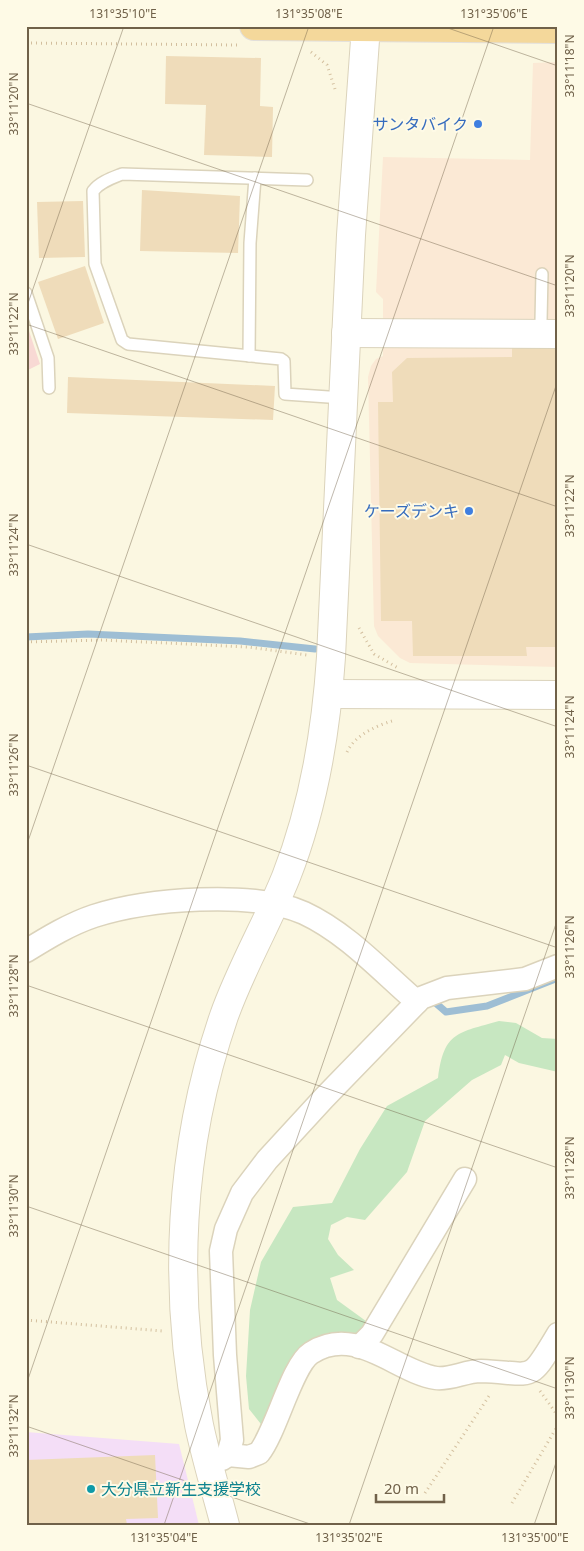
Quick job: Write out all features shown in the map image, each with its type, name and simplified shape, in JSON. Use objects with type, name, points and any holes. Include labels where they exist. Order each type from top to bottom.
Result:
[{"type":"highway","points":[[247,36],[366,27],[558,29]]},
{"type":"street","points":[[225,1525],[218,1459],[193,1390],[185,1324],[183,1282],[186,1194],[194,1135],[209,1064],[233,992],[275,904],[294,853],[314,789],[328,694],[331,657],[346,326],[358,112],[366,27]]},
{"type":"street","points":[[346,326],[552,325]]},
{"type":"street","points":[[328,694],[558,695]]},
{"type":"street","points":[[26,951],[76,923],[114,910],[212,899],[275,904],[302,913],[338,933],[417,1002]]},
{"type":"street","points":[[218,1459],[231,1449],[232,1435],[225,1355],[221,1251],[231,1214],[242,1193],[267,1160],[359,1060],[417,1002],[427,995],[439,991],[525,979],[558,966]]},
{"type":"street","points":[[359,1347],[372,1334],[465,1179]]},
{"type":"street","points":[[218,1459],[249,1457],[259,1453],[300,1366],[311,1353],[327,1347],[359,1347],[381,1354],[435,1378],[465,1372],[529,1374],[538,1367],[558,1334]]},
{"type":"lane","points":[[307,180],[122,174],[97,186],[93,191],[95,264],[122,340],[128,344],[281,359],[284,361],[284,392],[288,395],[343,398]]},
{"type":"lane","points":[[249,356],[250,243],[254,178]]},
{"type":"lane","points":[[542,274],[552,325]]},
{"type":"lane","points":[[26,293],[48,358],[49,388]]},
{"type":"path","points":[[26,43],[247,36]]},
{"type":"path","points":[[309,51],[327,65],[337,97]]},
{"type":"path","points":[[358,626],[360,634],[374,654],[388,664],[402,670]]},
{"type":"path","points":[[26,642],[102,640],[248,647],[331,657]]},
{"type":"path","points":[[346,756],[350,747],[364,734],[394,720]]},
{"type":"path","points":[[26,1320],[169,1331]]},
{"type":"path","points":[[425,1494],[503,1374]]},
{"type":"path","points":[[529,1374],[558,1416]]},
{"type":"path","points":[[512,1503],[558,1426]]},
{"type":"shaded area","points":[[558,62],[558,667],[410,663],[400,658],[378,636],[374,626],[368,377],[371,366],[376,359],[383,356],[383,299],[376,292],[383,157],[530,160],[533,63]]},
{"type":"shaded area","points":[[26,322],[40,364],[26,371]]},
{"type":"shaded area","name":"大分県立新生支援学校","points":[[26,1432],[179,1444],[199,1525],[26,1525]]},
{"type":"green space","points":[[499,1021],[516,1023],[542,1038],[558,1039],[558,1072],[519,1063],[505,1055],[501,1065],[472,1080],[425,1121],[407,1172],[365,1220],[347,1217],[331,1225],[328,1239],[338,1255],[354,1270],[330,1278],[337,1300],[370,1324],[364,1336],[320,1338],[264,1428],[249,1409],[246,1376],[250,1310],[261,1262],[293,1207],[332,1203],[360,1149],[387,1106],[438,1078],[444,1051],[449,1042],[463,1032]]},
{"type":"building","points":[[166,56],[261,58],[260,106],[273,107],[272,157],[204,155],[206,105],[165,104]]},
{"type":"building","points":[[142,190],[240,196],[238,253],[140,251]]},
{"type":"building","points":[[83,201],[85,257],[39,258],[37,202]]},
{"type":"building","points":[[85,266],[104,323],[58,339],[38,282]]},
{"type":"building","name":"ケーズデンキ","points":[[512,344],[558,344],[558,647],[526,647],[527,656],[413,656],[412,621],[381,621],[378,402],[393,402],[392,372],[407,358],[512,357]]},
{"type":"building","points":[[68,377],[275,386],[273,420],[67,413]]},
{"type":"building","name":"大分県立新生支援学校","points":[[155,1455],[158,1518],[126,1519],[127,1525],[26,1525],[26,1460]]},
{"type":"waterway","points":[[26,637],[88,634],[240,641],[315,649]]},
{"type":"waterway","points":[[431,999],[446,1012],[487,1006],[558,978]]},
{"type":"place","name":"サンタバイク","points":[[478,124]]},
{"type":"place","name":"ケーズデンキ","points":[[469,511]]},
{"type":"place","name":"大分県立新生支援学校","points":[[91,1489]]}]
